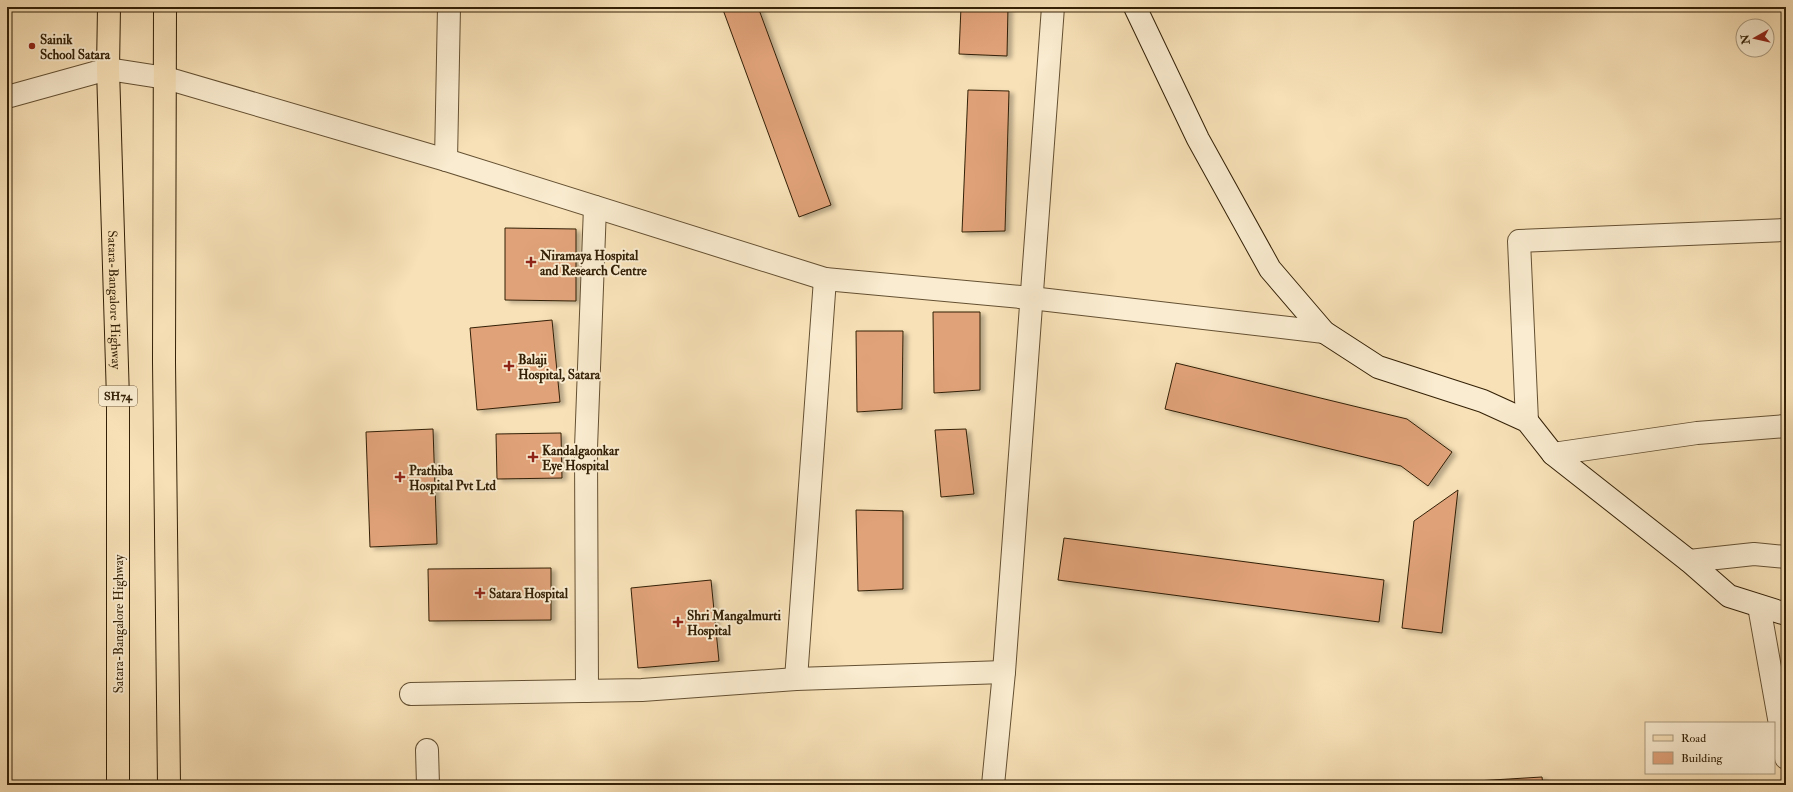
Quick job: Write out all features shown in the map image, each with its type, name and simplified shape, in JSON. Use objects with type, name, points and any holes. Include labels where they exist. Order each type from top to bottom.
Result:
[{"type":"main road","name":"Satara-Bangalore Highway","points":[[109,7],[108,69],[118,399],[118,785]]},
{"type":"main road","points":[[165,7],[164,362],[169,785]]},
{"type":"street","points":[[446,160],[449,7]]},
{"type":"street","points":[[993,785],[1004,672],[1053,7]]},
{"type":"street","points":[[1135,7],[1198,139],[1270,269],[1324,332],[1378,367],[1483,401],[1527,421],[1553,454],[1689,561],[1729,596],[1786,614]]},
{"type":"street","points":[[7,97],[108,69],[166,78],[446,160],[826,279],[1031,298],[1324,332]]},
{"type":"street","points":[[587,691],[586,448],[594,207]]},
{"type":"street","points":[[1527,421],[1519,241],[1786,230]]},
{"type":"street","points":[[796,678],[826,279]]},
{"type":"street","points":[[1553,454],[1697,433],[1786,426]]},
{"type":"street","points":[[1689,561],[1754,554],[1786,557]]},
{"type":"street","points":[[1759,606],[1786,758]]},
{"type":"street","points":[[411,694],[642,690],[796,678],[1004,672]]},
{"type":"street","points":[[427,750],[428,785]]},
{"type":"building","points":[[722,7],[758,7],[831,205],[799,217]]},
{"type":"building","points":[[961,7],[1008,7],[1007,56],[959,54]]},
{"type":"building","points":[[968,90],[1009,91],[1005,231],[962,232]]},
{"type":"building","points":[[505,228],[576,229],[576,301],[505,300]]},
{"type":"building","points":[[933,312],[980,312],[980,390],[934,393]]},
{"type":"building","points":[[552,320],[560,402],[477,410],[470,328]]},
{"type":"building","points":[[856,331],[903,331],[902,409],[857,412]]},
{"type":"building","points":[[1176,363],[1407,419],[1452,452],[1428,486],[1401,466],[1165,409]]},
{"type":"building","points":[[433,429],[437,544],[370,547],[366,432]]},
{"type":"building","points":[[966,429],[974,494],[941,497],[935,430]]},
{"type":"building","points":[[561,433],[562,478],[497,479],[496,434]]},
{"type":"building","points":[[1458,490],[1442,633],[1402,628],[1414,521]]},
{"type":"building","points":[[856,510],[903,511],[903,589],[858,591]]},
{"type":"building","points":[[1064,538],[1384,580],[1379,622],[1058,580]]},
{"type":"building","points":[[551,568],[551,620],[429,621],[428,569]]},
{"type":"building","points":[[711,580],[719,661],[638,668],[631,588]]},
{"type":"building","points":[[1542,777],[1543,785],[1426,784]]},
{"type":"place","name":"Sainik School Satara","points":[[32,46]]},
{"type":"place","name":"Niramaya Hospital and Research Centre","points":[[531,262]]},
{"type":"place","name":"Balaji Hospital, Satara","points":[[509,366]]},
{"type":"place","name":"Kandalgaonkar Eye Hospital","points":[[533,457]]},
{"type":"place","name":"Prathiba Hospital Pvt Ltd","points":[[400,477]]},
{"type":"place","name":"Satara Hospital","points":[[480,593]]},
{"type":"place","name":"Shri Mangalmurti Hospital","points":[[678,622]]}]
